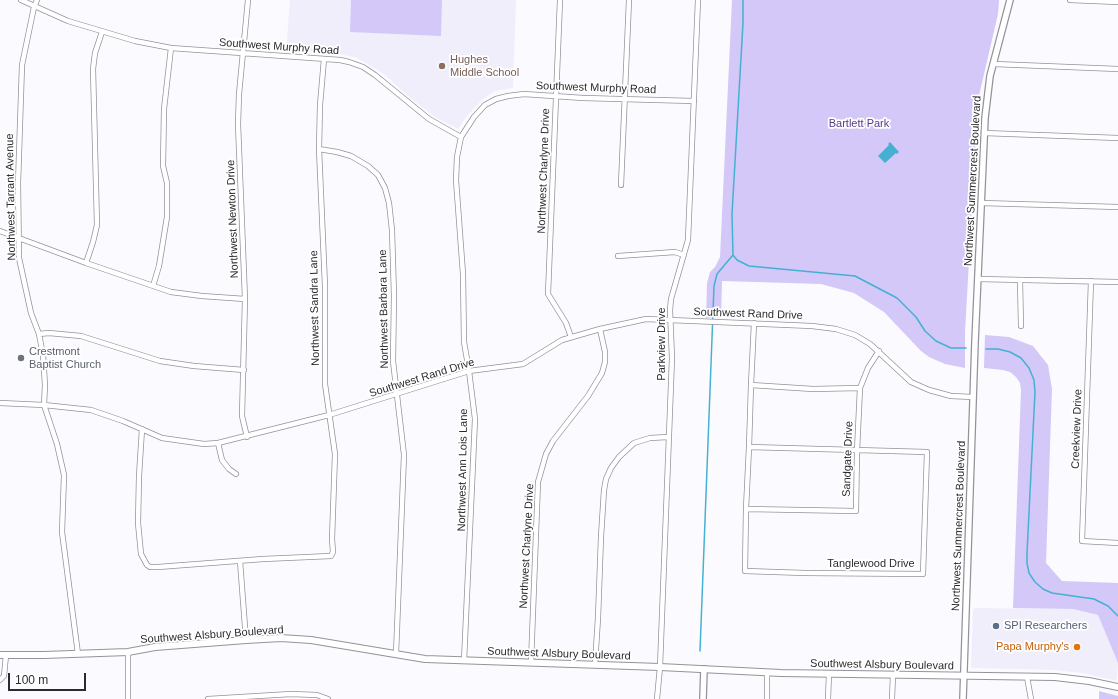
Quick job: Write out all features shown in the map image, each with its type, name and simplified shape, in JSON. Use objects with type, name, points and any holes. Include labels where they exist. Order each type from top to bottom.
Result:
[{"type":"main road","name":"Southwest Alsbury Boulevard","points":[[3,655],[128,652],[155,647],[281,638],[310,640],[425,659],[704,668],[829,674],[1028,676],[1089,681],[1118,687]]},
{"type":"street","name":"Southwest Murphy Road","points":[[21,0],[68,22],[135,41],[171,48],[324,58],[340,60],[363,67],[429,119],[461,137],[474,117],[485,105],[496,99],[508,96],[524,94],[583,98],[694,101]]},
{"type":"street","name":"Northwest Tarrant Avenue","points":[[37,0],[34,7],[22,65],[18,184],[19,258],[31,313],[39,334],[45,384],[44,404],[57,444],[64,475],[62,532],[78,654]]},
{"type":"street","name":"Northwest Newton Drive","points":[[247,437],[242,416],[245,299],[238,94],[248,0]]},
{"type":"street","name":"Northwest Charlyne Drive","points":[[560,0],[548,294],[566,323],[571,337]]},
{"type":"street","points":[[621,185],[629,0]]},
{"type":"street","name":"Parkview Drive","points":[[657,699],[660,667],[672,358],[670,310],[671,299],[688,240],[698,0]]},
{"type":"street","name":"Northwest Summercrest Boulevard","points":[[963,699],[975,342],[984,134],[990,76],[1010,0]]},
{"type":"street","points":[[1070,0],[1118,2]]},
{"type":"street","points":[[86,263],[94,242],[97,226],[93,75],[95,53],[102,32]]},
{"type":"street","points":[[153,286],[159,266],[167,217],[167,183],[163,166],[164,109],[171,48]]},
{"type":"street","name":"Northwest Sandra Lane","points":[[240,561],[331,556],[333,552],[332,539],[335,454],[325,384],[325,286],[319,149],[320,105],[324,58]]},
{"type":"street","points":[[994,64],[1118,69]]},
{"type":"street","points":[[984,134],[1118,138]]},
{"type":"street","name":"Northwest Ann Lois Lane","points":[[461,137],[457,157],[456,180],[463,274],[464,342],[475,419],[464,661]]},
{"type":"street","name":"Northwest Barbara Lane","points":[[319,149],[351,156],[368,166],[378,176],[385,188],[390,203],[394,296],[393,361],[404,456],[396,654]]},
{"type":"street","points":[[981,203],[1118,207]]},
{"type":"street","points":[[0,231],[86,263],[171,292],[245,299]]},
{"type":"street","points":[[618,256],[675,252],[684,255]]},
{"type":"street","points":[[978,279],[1118,282]]},
{"type":"street","points":[[1020,280],[1021,326]]},
{"type":"street","name":"Creekview Drive","points":[[1091,281],[1082,542],[1118,543]]},
{"type":"street","name":"Southwest Rand Drive","points":[[0,403],[44,404],[91,410],[124,421],[162,438],[204,444],[218,443],[247,437],[329,415],[469,371],[523,364],[554,344],[571,337],[646,319],[812,326],[836,329],[855,335],[879,352],[910,382],[929,390],[951,396],[973,397]]},
{"type":"street","points":[[746,509],[754,323]]},
{"type":"street","name":"Northwest Charlyne Drive","points":[[531,663],[538,482],[546,454],[553,442],[588,396],[602,373],[605,362],[605,352],[600,329]]},
{"type":"street","points":[[39,334],[49,333],[81,336],[160,361],[194,366],[244,370]]},
{"type":"street","name":"Sandgate Drive","points":[[746,509],[856,511],[860,388],[868,368],[879,352]]},
{"type":"street","points":[[751,385],[813,389],[860,388]]},
{"type":"street","points":[[142,429],[138,476],[139,544],[141,554],[147,565],[151,567],[240,561],[246,640]]},
{"type":"street","points":[[595,664],[601,537],[606,479],[611,468],[619,457],[634,443],[650,438],[668,437]]},
{"type":"street","points":[[218,443],[222,460],[229,469],[236,474]]},
{"type":"street","points":[[749,447],[857,451]]},
{"type":"street","name":"Tanglewood Drive","points":[[746,509],[745,571],[923,574],[927,452],[857,451]]},
{"type":"street","points":[[128,652],[128,699]]},
{"type":"street","points":[[2,678],[3,655]]},
{"type":"street","points":[[703,699],[704,668]]},
{"type":"street","points":[[766,699],[768,672]]},
{"type":"street","points":[[828,699],[829,674]]},
{"type":"street","points":[[892,699],[893,675]]},
{"type":"street","points":[[1028,676],[1031,699]]},
{"type":"street","points":[[208,699],[317,695],[328,699]]},
{"type":"shaded area","name":"Hughes Middle School","points":[[290,0],[516,0],[513,88],[495,91],[482,100],[467,116],[458,129],[436,118],[409,97],[384,74],[357,58],[335,53],[286,51]]},
{"type":"shaded area","points":[[975,608],[1073,609],[1098,615],[1118,663],[1117,681],[1082,673],[1054,670],[972,668],[973,610]]},
{"type":"green space","points":[[351,0],[442,0],[441,36],[350,32]]},
{"type":"green space","name":"Bartlett Park","points":[[732,0],[999,0],[998,14],[978,100],[965,332],[965,368],[945,364],[929,357],[921,351],[884,312],[854,293],[821,284],[722,281],[721,318],[706,318],[707,283],[710,272],[715,267],[720,257]]},
{"type":"green space","points":[[985,335],[1009,337],[1033,346],[1048,365],[1052,389],[1046,563],[1062,581],[1118,583],[1118,663],[1098,615],[1073,609],[1013,608],[1021,390],[1020,383],[1010,372],[984,368]]},
{"type":"green space","points":[[1099,691],[1118,696],[1118,699],[1099,699]]},
{"type":"water","points":[[890,142],[899,152],[885,163],[878,156]]},
{"type":"waterway","points":[[743,0],[732,214],[733,255],[737,260],[749,266],[855,276],[897,298],[916,317],[925,331],[936,341],[951,348],[966,348]]},
{"type":"waterway","points":[[700,651],[714,286],[717,274],[733,255]]},
{"type":"waterway","points":[[986,349],[998,349],[1010,352],[1021,358],[1029,368],[1034,380],[1035,392],[1027,553],[1029,573],[1035,582],[1043,589],[1052,593],[1094,599],[1108,606],[1118,616]]},
{"type":"place","name":"Hughes Middle School","points":[[442,66]]},
{"type":"place","name":"Crestmont Baptist Church","points":[[21,358]]},
{"type":"place","name":"SPI Researchers","points":[[996,626]]},
{"type":"place","name":"Papa Murphy's","points":[[1077,647]]}]
